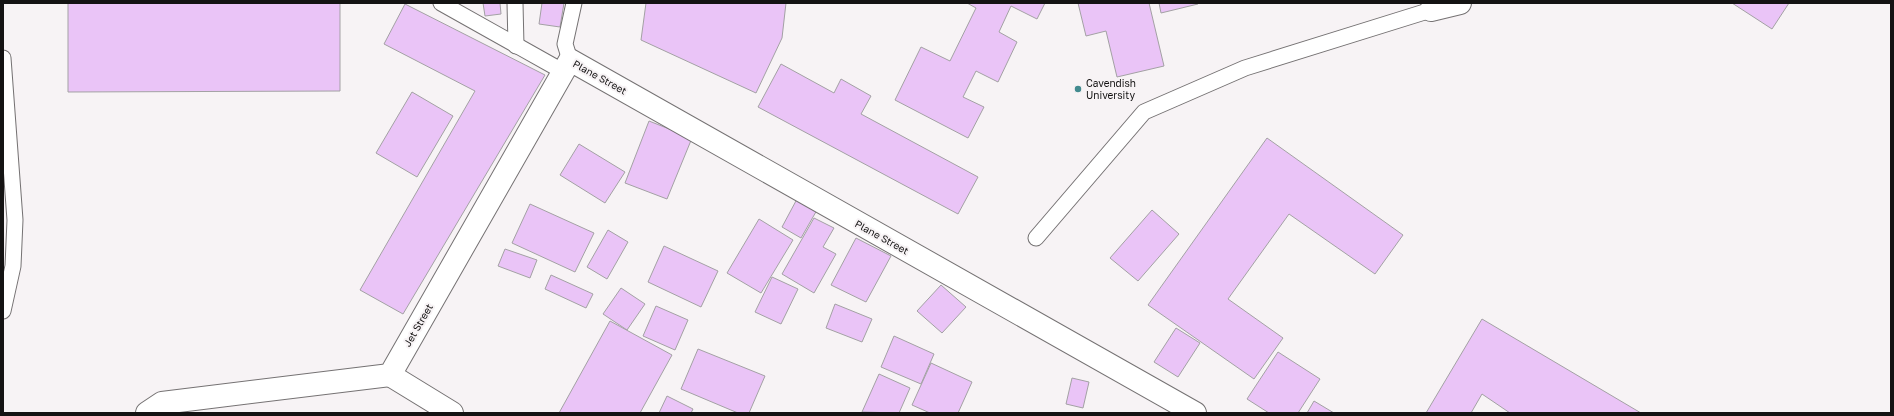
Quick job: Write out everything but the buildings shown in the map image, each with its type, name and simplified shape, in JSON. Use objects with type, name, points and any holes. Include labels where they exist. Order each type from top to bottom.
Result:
[{"type":"street","points":[[1431,10],[1460,3]]},
{"type":"street","name":"Jet Street","points":[[390,375],[567,66]]},
{"type":"street","name":"Plane Street","points":[[567,66],[1195,413]]},
{"type":"street","points":[[147,413],[162,403],[390,375],[452,413]]},
{"type":"lane","points":[[441,3],[516,46],[567,66],[565,44],[574,3]]},
{"type":"lane","points":[[515,3],[516,46]]},
{"type":"lane","points":[[1036,238],[1144,112],[1245,68],[1431,10]]},
{"type":"lane","points":[[3,58],[15,220],[13,266],[3,311]]},
{"type":"place","name":"Cavendish University","points":[[1078,89]]}]
